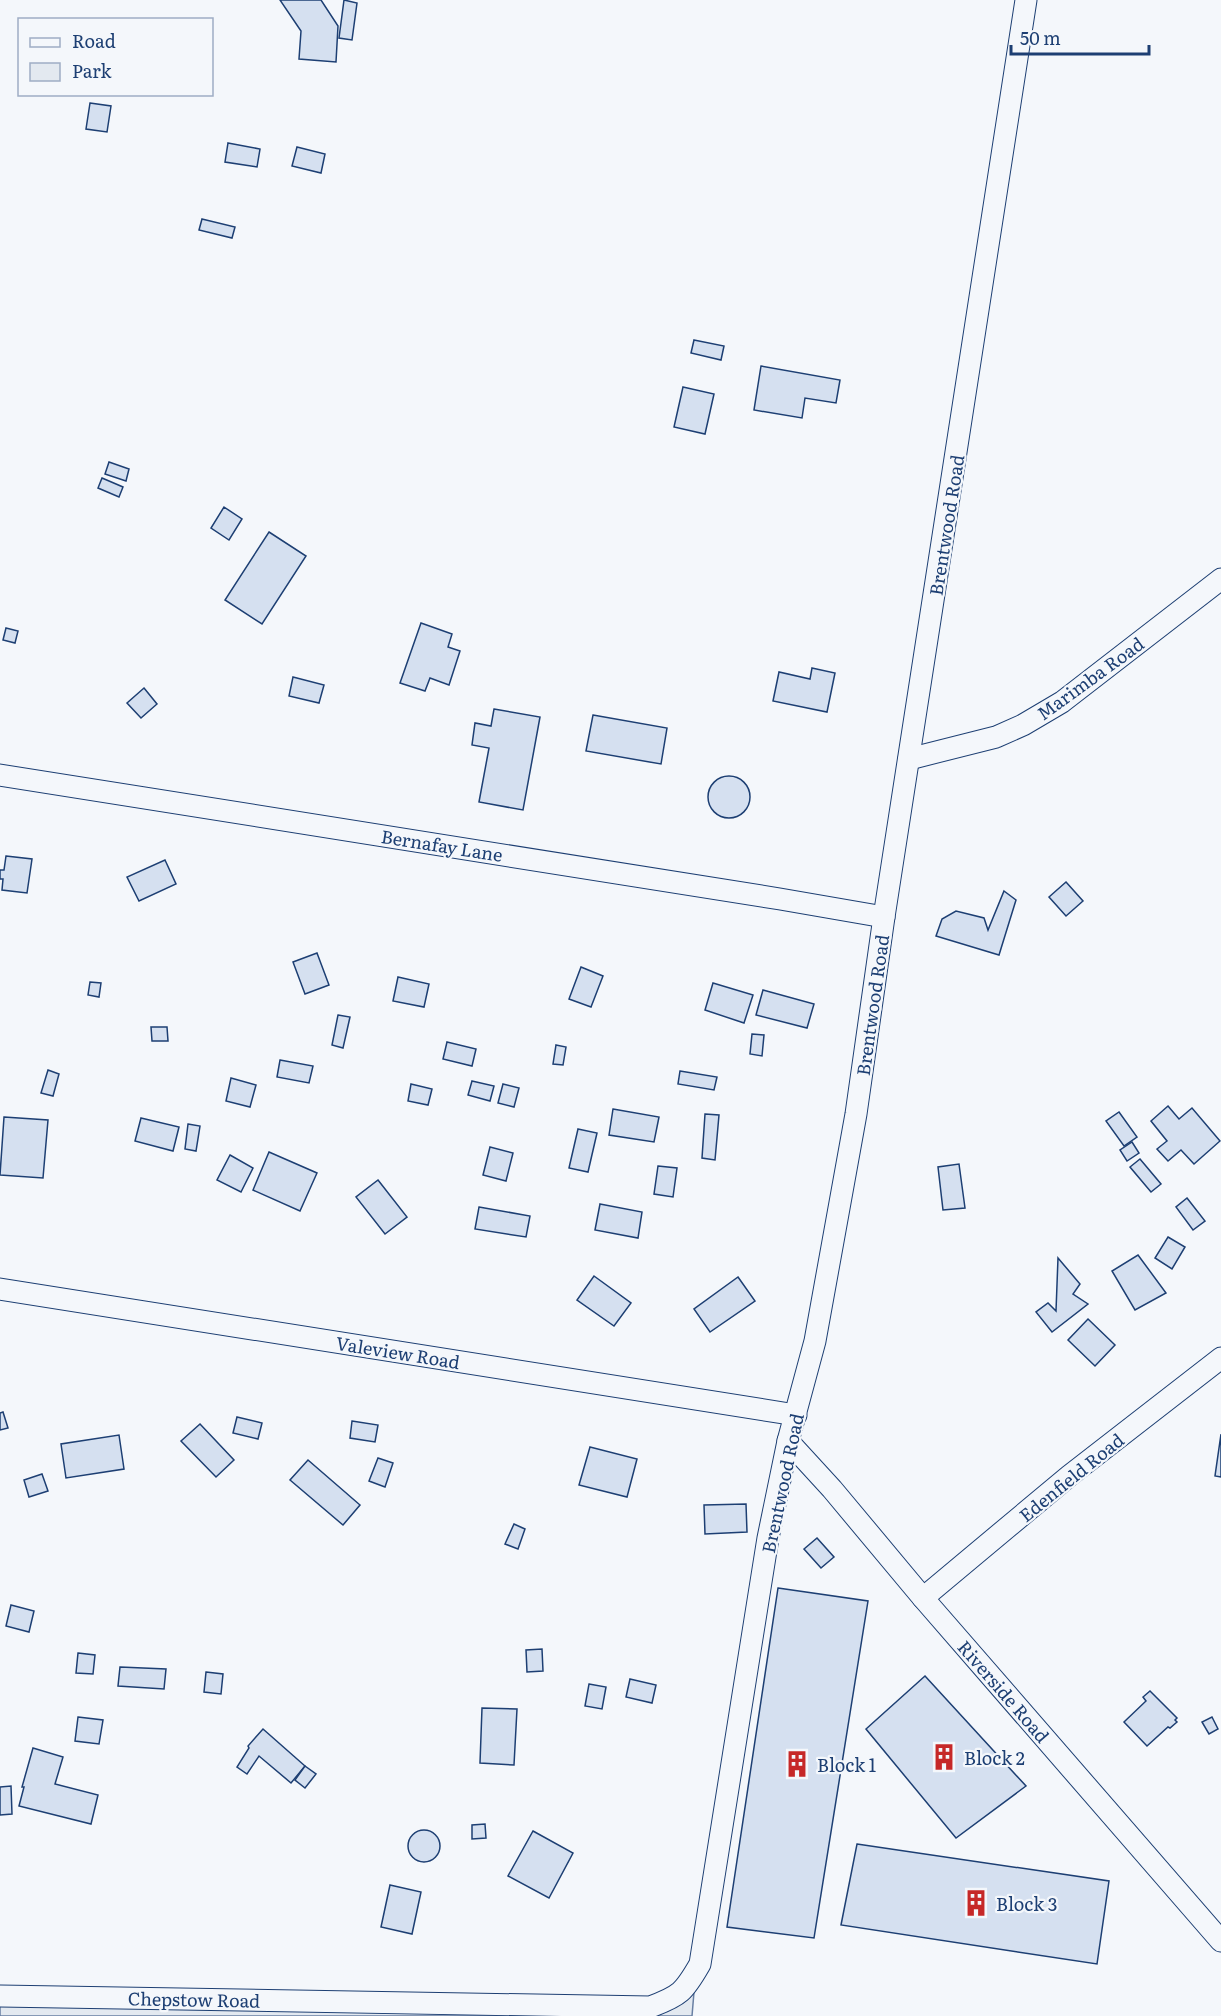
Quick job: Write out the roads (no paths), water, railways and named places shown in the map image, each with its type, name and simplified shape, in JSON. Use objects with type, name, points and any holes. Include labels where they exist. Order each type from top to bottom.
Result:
[{"type":"street","name":"Brentwood Road","points":[[675,1998],[688,1986],[700,1964],[768,1538],[788,1441],[815,1341],[856,1114],[884,917],[1026,0]]},
{"type":"street","name":"Marimba Road","points":[[909,759],[996,737],[1023,725],[1062,702],[1221,579]]},
{"type":"street","name":"Bernafay Lane","points":[[0,775],[884,917]]},
{"type":"street","name":"Valeview Road","points":[[0,1289],[796,1415]]},
{"type":"street","name":"Edenfield Road","points":[[923,1598],[1070,1476],[1221,1359]]},
{"type":"street","name":"Riverside Road","points":[[788,1441],[832,1489],[923,1598],[1221,1941]]},
{"type":"street","name":"Chepstow Road","points":[[0,1996],[650,2007],[675,1998]]},
{"type":"place","name":"Block 2","points":[[944,1757]]},
{"type":"place","name":"Block 1","points":[[797,1764]]},
{"type":"place","name":"Block 3","points":[[976,1903]]}]
